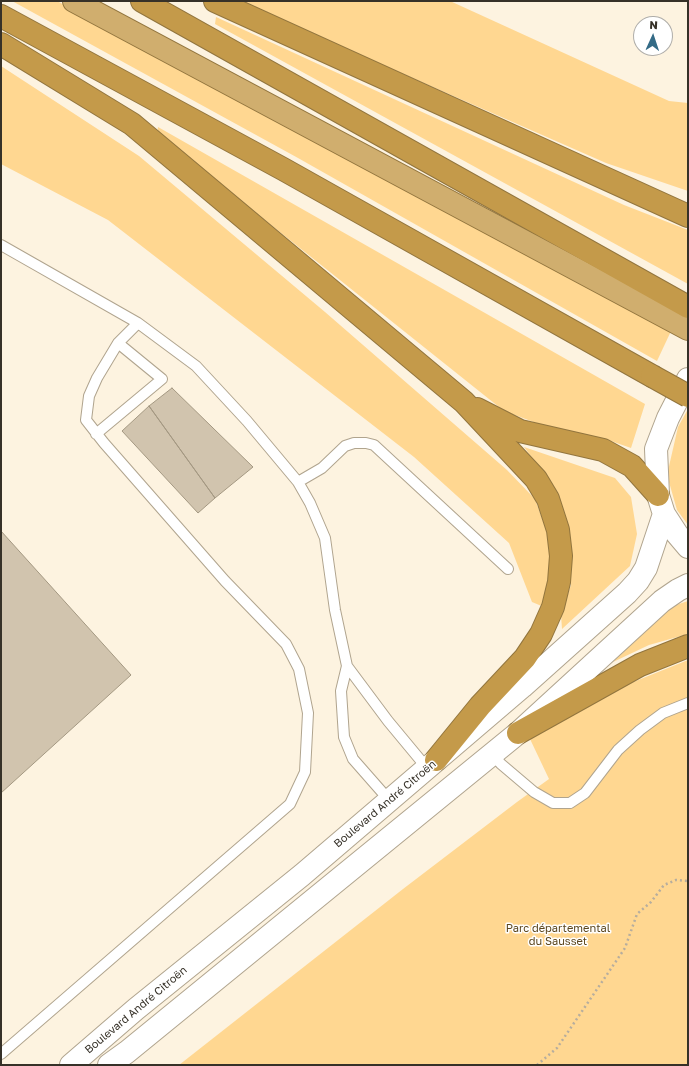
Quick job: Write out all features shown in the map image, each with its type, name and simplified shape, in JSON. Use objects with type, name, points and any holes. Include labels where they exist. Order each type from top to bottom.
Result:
[{"type":"highway","points":[[74,1],[685,317]]},
{"type":"highway","points":[[142,1],[685,317]]},
{"type":"highway","points":[[215,1],[688,216]]},
{"type":"highway","points":[[1,16],[283,169],[688,396]]},
{"type":"highway","points":[[1,44],[132,124],[464,402],[536,479],[548,499],[558,530],[561,556],[559,582],[553,607],[541,634],[525,658],[480,706],[432,764]]},
{"type":"highway","points":[[464,402],[520,431],[603,450],[632,466],[661,504]]},
{"type":"highway","points":[[518,733],[640,665],[688,646]]},
{"type":"main road","name":"Boulevard André Citroën","points":[[71,1065],[136,1009],[302,875],[522,687],[627,593],[638,581],[646,568],[661,504],[656,449],[668,418],[688,379]]},
{"type":"main road","points":[[661,504],[677,534],[688,547]]},
{"type":"main road","points":[[109,1065],[134,1047],[518,733],[662,601],[688,585]]},
{"type":"lane","points":[[1,245],[138,322],[196,366],[247,421],[298,482],[310,503],[325,538],[335,610],[347,666],[388,721],[432,764]]},
{"type":"lane","points":[[1,1054],[290,804],[305,772],[308,713],[299,669],[286,644],[225,581],[96,434],[86,420],[89,396],[97,378],[118,342],[138,322]]},
{"type":"lane","points":[[96,434],[162,379],[118,342]]},
{"type":"lane","points":[[298,482],[322,468],[345,446],[354,443],[374,445],[508,569]]},
{"type":"lane","points":[[347,666],[340,691],[344,737],[352,759],[389,800]]},
{"type":"lane","points":[[492,754],[501,764],[534,792],[553,803],[570,803],[585,792],[618,750],[640,730],[664,713],[688,703]]},
{"type":"path","points":[[537,1065],[557,1048],[625,948],[637,914],[651,902],[664,885],[676,880],[688,881]]},
{"type":"green space","points":[[12,1],[57,1],[672,329],[657,361],[298,158]]},
{"type":"green space","points":[[237,1],[450,1],[669,101],[688,103],[688,191],[606,163]]},
{"type":"green space","points":[[216,17],[624,205],[688,230],[688,284],[215,24]]},
{"type":"green space","points":[[1,66],[139,156],[325,312],[507,470],[535,499],[547,532],[551,571],[544,607],[532,602],[509,543],[414,457],[108,220],[1,164]]},
{"type":"green space","points":[[158,127],[645,404],[631,448],[605,439],[539,424],[504,411],[157,134]]},
{"type":"green space","points":[[688,409],[688,525],[677,510],[667,475],[678,427]]},
{"type":"green space","points":[[524,447],[615,478],[631,497],[637,534],[630,566],[562,629],[561,615],[571,585],[571,554],[565,516],[558,493]]},
{"type":"green space","points":[[688,601],[688,634],[649,645],[613,662],[667,608]]},
{"type":"green space","name":"Parc départemental du Sausset","points":[[688,660],[688,1065],[179,1065],[403,889],[549,779],[530,739],[596,697]]},
{"type":"building","points":[[172,388],[253,467],[215,498],[149,406]]},
{"type":"building","points":[[149,406],[215,498],[198,513],[122,431]]},
{"type":"building","points":[[1,531],[131,675],[1,793]]}]
